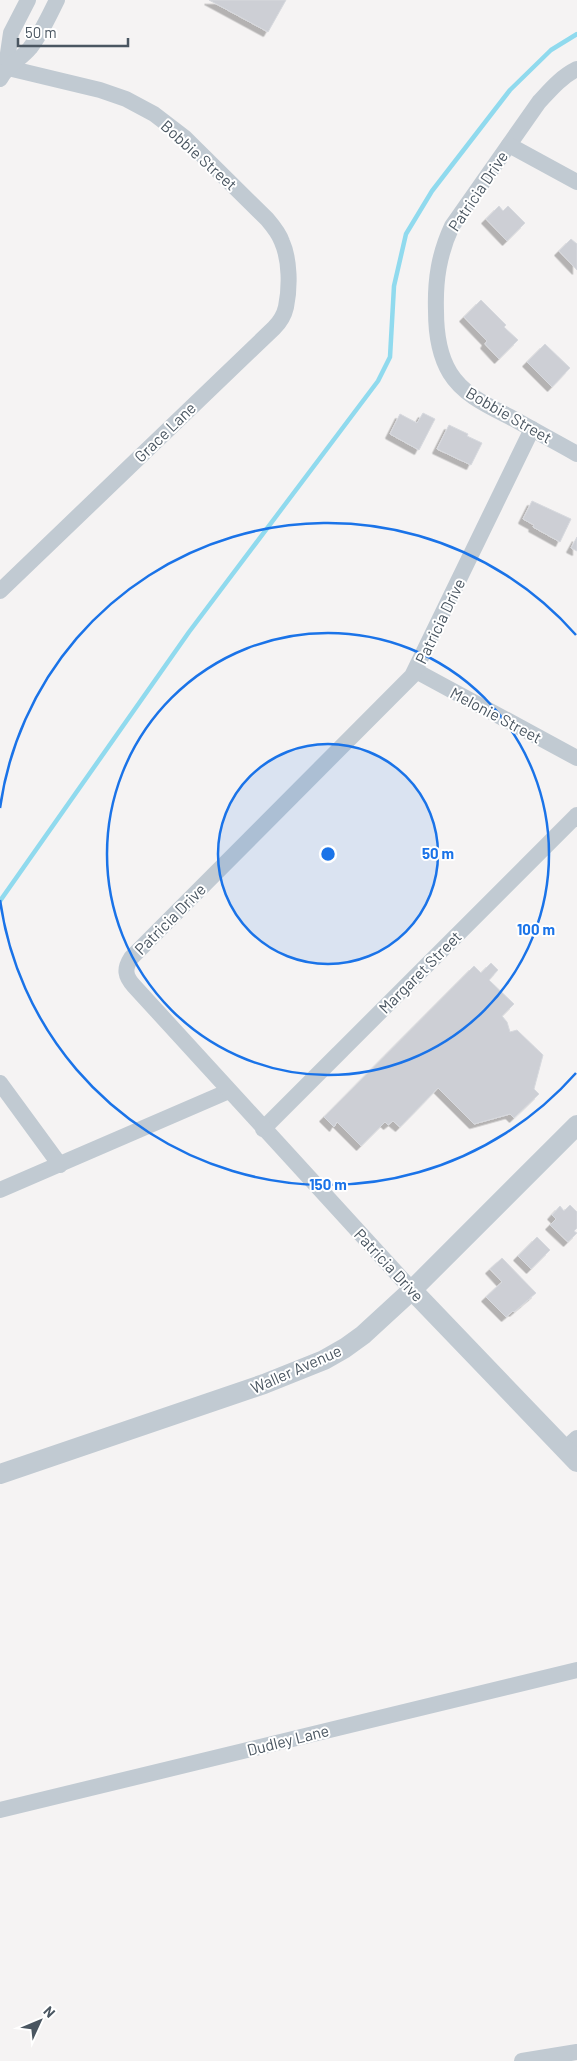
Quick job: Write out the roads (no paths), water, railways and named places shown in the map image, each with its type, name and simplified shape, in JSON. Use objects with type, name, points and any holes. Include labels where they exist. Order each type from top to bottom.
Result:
[{"type":"street","points":[[2,71],[12,33],[28,0]]},
{"type":"street","points":[[2,71],[28,50],[57,0]]},
{"type":"street","name":"Patricia Drive","points":[[438,340],[437,270],[452,226],[552,86],[577,69]]},
{"type":"street","name":"Bobbie Street","points":[[2,71],[100,90],[154,114],[184,137],[267,219],[278,232],[286,254]]},
{"type":"street","points":[[509,145],[577,182]]},
{"type":"street","name":"Grace Lane","points":[[0,591],[282,319],[286,308],[286,254]]},
{"type":"street","name":"Bobbie Street","points":[[438,340],[444,362],[457,382],[477,399],[577,454]]},
{"type":"street","name":"Patricia Drive","points":[[532,429],[416,671],[127,964],[127,977],[412,1290],[573,1450]]},
{"type":"street","name":"Melonie Street","points":[[416,671],[577,758]]},
{"type":"street","name":"Margaret Street","points":[[264,1129],[577,815]]},
{"type":"street","points":[[0,1083],[60,1165]]},
{"type":"street","points":[[0,1190],[229,1091]]},
{"type":"street","name":"Waller Avenue","points":[[0,1474],[264,1384],[324,1360],[345,1348],[363,1335],[412,1290],[577,1125]]},
{"type":"street","name":"Dudley Lane","points":[[0,1810],[577,1670]]},
{"type":"street","points":[[522,2061],[577,2052]]},
{"type":"waterway","points":[[0,901],[189,632],[378,381],[390,357],[394,286],[406,234],[432,191],[510,90],[551,50],[577,34]]}]
